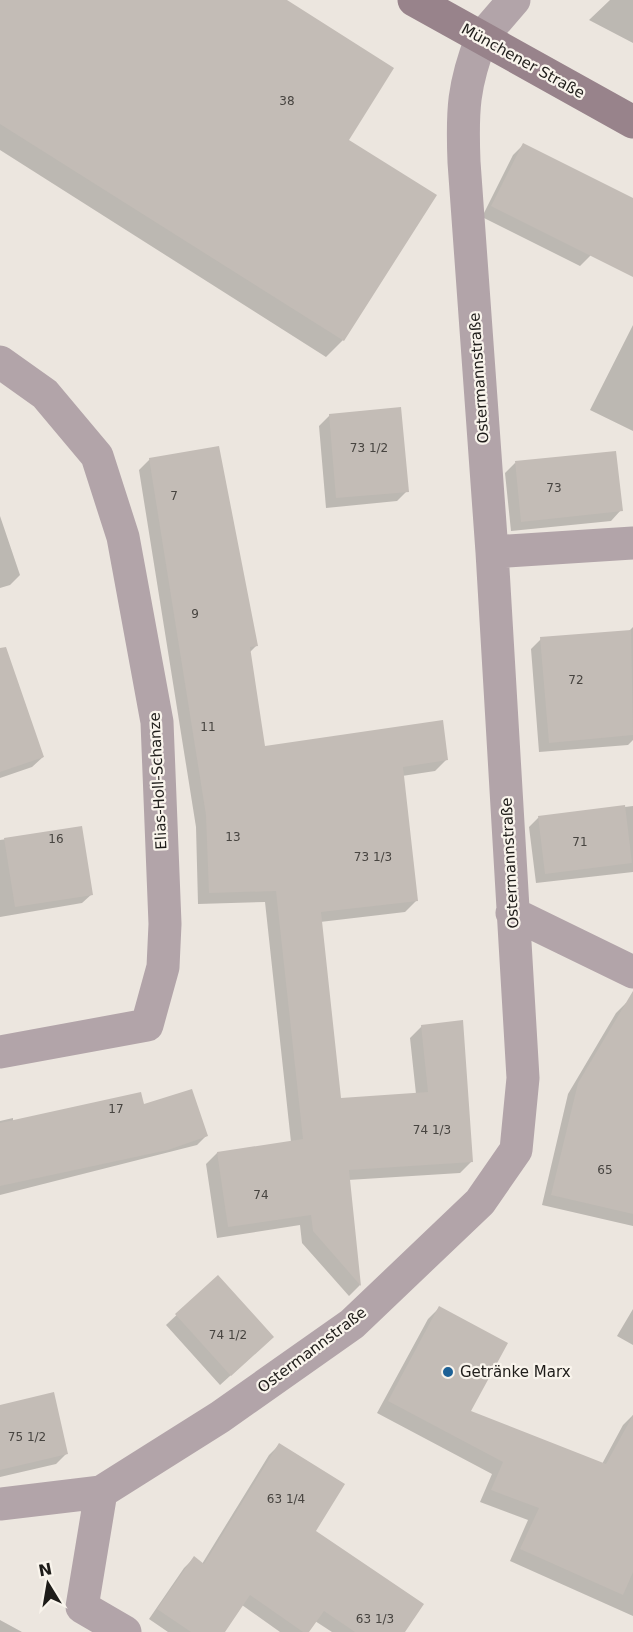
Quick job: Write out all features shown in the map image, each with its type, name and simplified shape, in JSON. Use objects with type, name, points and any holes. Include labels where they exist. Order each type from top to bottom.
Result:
[{"type":"main road","name":"Münchener Straße","points":[[414,0],[633,122]]},
{"type":"street","name":"Ostermannstraße","points":[[0,1504],[101,1492],[220,1417],[352,1324],[480,1202],[516,1150],[523,1078],[492,552],[462,117],[468,74],[482,38],[514,0]]},
{"type":"street","name":"Elias-Holl-Schanze","points":[[0,362],[45,394],[97,456],[123,537],[157,722],[165,924],[163,967],[147,1025],[0,1052]]},
{"type":"street","points":[[492,552],[633,543]]},
{"type":"street","points":[[512,913],[633,972]]},
{"type":"street","points":[[101,1492],[82,1607],[125,1632]]},
{"type":"building","points":[[0,0],[287,0],[394,68],[349,140],[437,195],[344,341],[0,124]]},
{"type":"building","points":[[523,143],[633,198],[633,277],[491,206]]},
{"type":"building","points":[[401,407],[409,492],[336,498],[329,414]]},
{"type":"building","points":[[219,446],[258,646],[250,647],[265,746],[443,720],[448,760],[403,767],[418,901],[321,912],[341,1098],[428,1092],[421,1025],[463,1020],[473,1162],[349,1170],[361,1286],[313,1231],[311,1215],[228,1227],[217,1152],[303,1139],[276,891],[209,893],[206,815],[149,458]]},
{"type":"building","points":[[616,451],[623,511],[521,522],[515,461]]},
{"type":"building","points":[[631,630],[633,735],[549,743],[540,637]]},
{"type":"building","points":[[6,647],[44,757],[0,772],[0,648]]},
{"type":"building","points":[[625,805],[632,863],[545,874],[538,816]]},
{"type":"building","points":[[82,826],[93,895],[15,907],[4,838]]},
{"type":"building","points":[[633,991],[633,1214],[551,1195],[578,1083]]},
{"type":"building","points":[[192,1089],[208,1136],[168,1150],[0,1186],[0,1123],[141,1092],[144,1104]]},
{"type":"building","points":[[218,1275],[274,1337],[231,1376],[175,1314]]},
{"type":"building","points":[[439,1306],[508,1343],[471,1411],[606,1464],[633,1415],[633,1572],[623,1595],[520,1549],[539,1508],[491,1490],[503,1462],[388,1401]]},
{"type":"building","points":[[54,1392],[68,1454],[0,1470],[0,1405]]},
{"type":"building","points":[[279,1443],[345,1484],[316,1531],[424,1604],[405,1632],[355,1632],[324,1611],[309,1632],[303,1632],[250,1595],[225,1632],[191,1632],[157,1609],[194,1556],[204,1564]]},
{"type":"place","name":"Getränke Marx","points":[[448,1372]]}]
